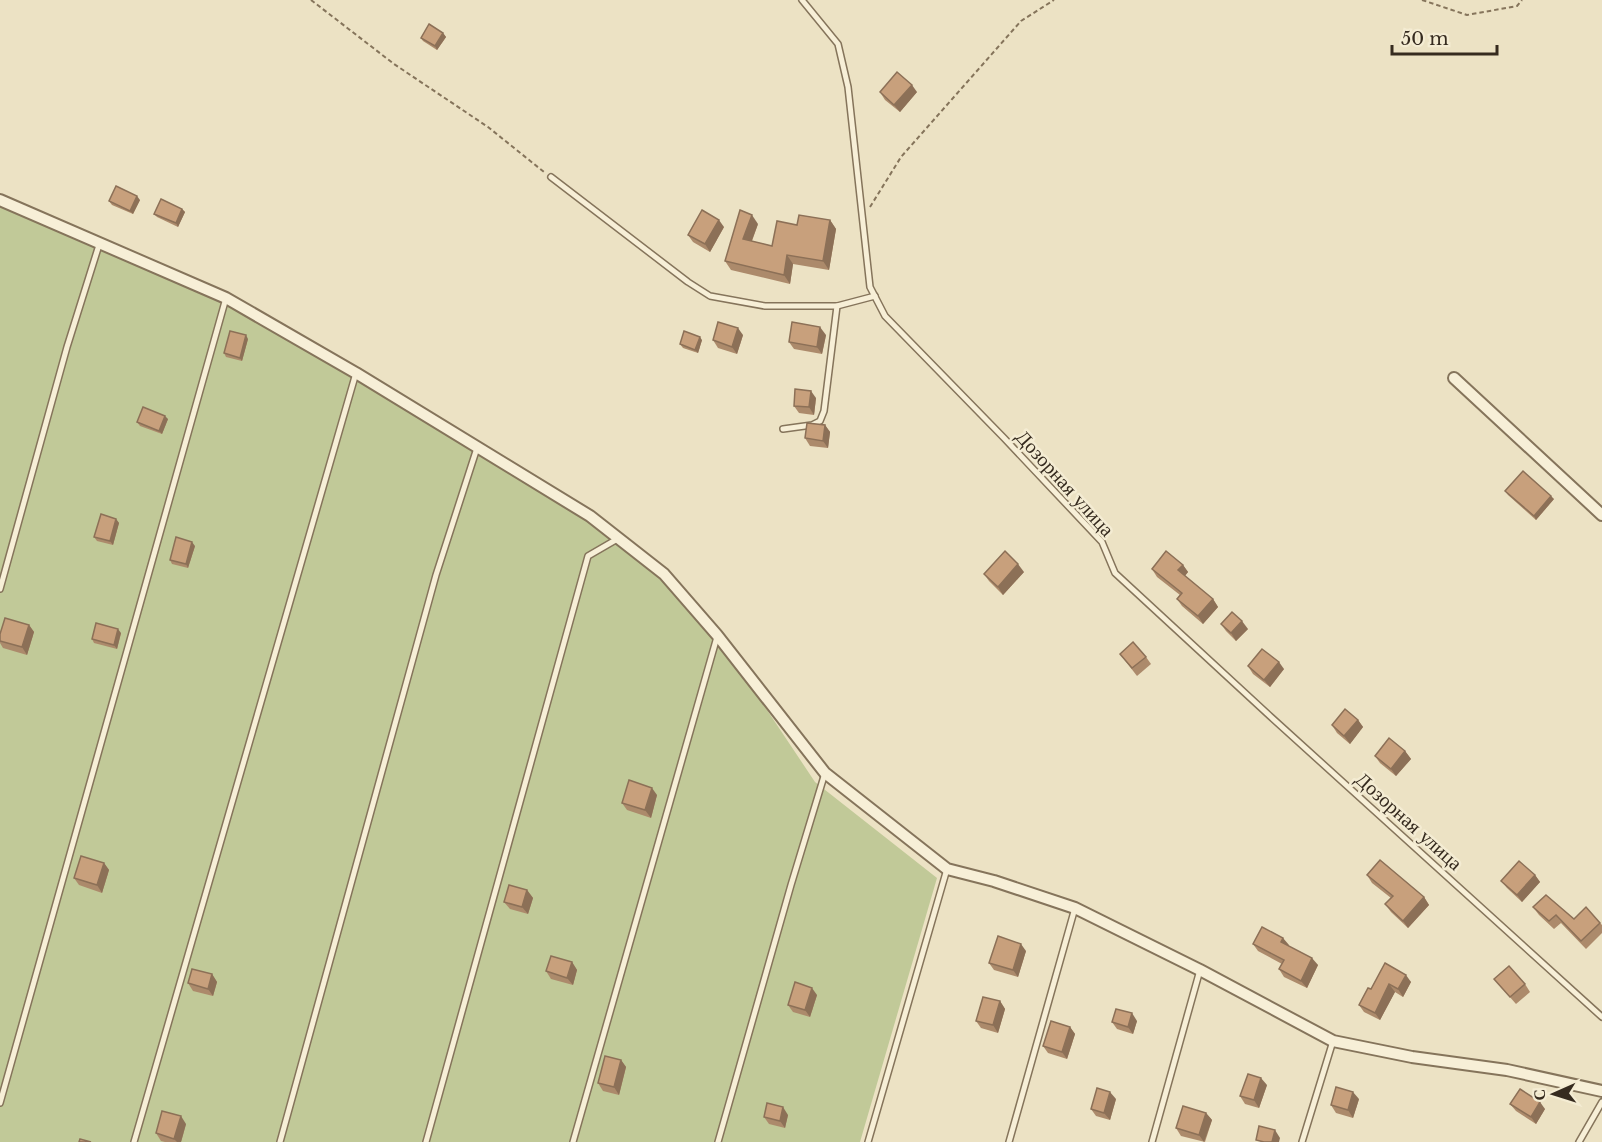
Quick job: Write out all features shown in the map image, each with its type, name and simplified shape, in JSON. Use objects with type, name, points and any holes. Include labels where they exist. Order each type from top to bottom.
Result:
[{"type":"street","points":[[0,200],[99,245],[226,298],[356,373],[590,516],[664,574],[717,635],[825,773],[947,869],[994,881],[1075,908],[1200,970],[1333,1041],[1412,1057],[1507,1070],[1602,1091]]},
{"type":"street","points":[[1454,378],[1602,515]]},
{"type":"lane","name":"Дозорная улица","points":[[802,0],[838,44],[848,87],[870,287],[885,316],[1005,438],[1102,542],[1115,573],[1602,1017]]},
{"type":"lane","points":[[551,177],[688,282],[710,296],[765,306],[837,306],[875,296]]},
{"type":"lane","points":[[0,589],[67,347],[99,245]]},
{"type":"lane","points":[[0,1104],[226,298]]},
{"type":"lane","points":[[783,429],[812,425],[820,421],[824,411],[837,306]]},
{"type":"lane","points":[[134,1142],[356,373]]},
{"type":"lane","points":[[280,1142],[433,587],[477,448]]},
{"type":"lane","points":[[426,1142],[588,556],[620,538]]},
{"type":"lane","points":[[573,1142],[717,635]]},
{"type":"lane","points":[[718,1142],[825,773]]},
{"type":"lane","points":[[868,1142],[947,869]]},
{"type":"lane","points":[[1009,1142],[1075,908]]},
{"type":"lane","points":[[1152,1142],[1200,970]]},
{"type":"lane","points":[[1302,1142],[1333,1041]]},
{"type":"lane","points":[[1579,1142],[1602,1102]]},
{"type":"path","points":[[311,0],[394,64],[488,127],[551,177]]},
{"type":"path","points":[[863,219],[901,157],[1021,21],[1054,0]]},
{"type":"path","points":[[1422,0],[1467,15],[1517,6],[1522,0]]},
{"type":"green space","points":[[0,200],[226,298],[590,516],[664,574],[717,635],[815,782],[937,878],[860,1142],[0,1142]]},
{"type":"building","points":[[429,24],[443,33],[435,46],[421,38]]},
{"type":"building","points":[[897,72],[912,85],[894,105],[880,92]]},
{"type":"building","points":[[116,186],[137,196],[130,211],[109,201]]},
{"type":"building","points":[[161,199],[182,209],[176,223],[154,214]]},
{"type":"building","points":[[702,210],[719,220],[705,244],[688,235]]},
{"type":"building","points":[[740,210],[752,215],[743,239],[772,246],[777,221],[797,225],[799,215],[830,220],[823,261],[787,255],[784,275],[725,261]]},
{"type":"building","points":[[718,322],[738,328],[732,347],[713,340]]},
{"type":"building","points":[[792,322],[820,327],[817,347],[789,342]]},
{"type":"building","points":[[230,331],[246,335],[240,358],[224,353]]},
{"type":"building","points":[[684,331],[700,337],[695,350],[680,344]]},
{"type":"building","points":[[795,389],[811,391],[809,407],[794,406]]},
{"type":"building","points":[[143,407],[165,416],[159,431],[137,422]]},
{"type":"building","points":[[807,423],[825,425],[823,441],[805,438]]},
{"type":"building","points":[[1523,471],[1551,496],[1534,516],[1505,491]]},
{"type":"building","points":[[101,514],[116,519],[110,541],[94,537]]},
{"type":"building","points":[[176,537],[192,542],[186,564],[170,560]]},
{"type":"building","points":[[1005,551],[1018,564],[998,587],[984,574]]},
{"type":"building","points":[[1166,551],[1183,565],[1178,570],[1213,599],[1198,616],[1177,599],[1182,593],[1152,569]]},
{"type":"building","points":[[1232,612],[1242,621],[1231,633],[1221,624]]},
{"type":"building","points":[[5,618],[29,625],[22,647],[0,641]]},
{"type":"building","points":[[96,623],[118,629],[114,645],[92,639]]},
{"type":"building","points":[[1133,642],[1146,657],[1132,668],[1120,654]]},
{"type":"building","points":[[1262,649],[1279,662],[1264,680],[1248,666]]},
{"type":"building","points":[[1345,709],[1358,720],[1344,736],[1332,725]]},
{"type":"building","points":[[1389,738],[1405,751],[1391,769],[1375,756]]},
{"type":"building","points":[[629,780],[652,788],[645,810],[622,803]]},
{"type":"building","points":[[81,856],[104,863],[97,885],[74,878]]},
{"type":"building","points":[[1380,860],[1424,897],[1403,921],[1385,904],[1393,896],[1367,875]]},
{"type":"building","points":[[1519,861],[1535,875],[1517,895],[1501,881]]},
{"type":"building","points":[[509,885],[527,890],[522,907],[504,902]]},
{"type":"building","points":[[1546,895],[1574,919],[1586,907],[1600,923],[1581,941],[1556,915],[1549,921],[1533,907]]},
{"type":"building","points":[[1262,927],[1283,938],[1281,942],[1312,958],[1301,981],[1279,969],[1284,960],[1253,944]]},
{"type":"building","points":[[998,936],[1021,944],[1013,970],[989,963]]},
{"type":"building","points":[[551,956],[572,962],[567,978],[546,971]]},
{"type":"building","points":[[1385,963],[1406,975],[1398,989],[1389,984],[1375,1013],[1359,1005]]},
{"type":"building","points":[[1509,966],[1525,984],[1510,997],[1494,979]]},
{"type":"building","points":[[192,969],[212,974],[208,989],[188,983]]},
{"type":"building","points":[[795,982],[812,988],[805,1010],[788,1005]]},
{"type":"building","points":[[983,997],[1000,1001],[993,1025],[976,1021]]},
{"type":"building","points":[[1116,1009],[1132,1013],[1128,1027],[1112,1022]]},
{"type":"building","points":[[1051,1021],[1070,1027],[1062,1052],[1043,1046]]},
{"type":"building","points":[[605,1056],[621,1060],[614,1087],[598,1083]]},
{"type":"building","points":[[1248,1074],[1261,1078],[1254,1100],[1240,1096]]},
{"type":"building","points":[[1336,1087],[1353,1092],[1348,1110],[1331,1105]]},
{"type":"building","points":[[1097,1088],[1110,1092],[1104,1113],[1091,1109]]},
{"type":"building","points":[[1520,1089],[1540,1102],[1531,1117],[1510,1104]]},
{"type":"building","points":[[767,1103],[783,1107],[780,1121],[764,1117]]},
{"type":"building","points":[[1183,1106],[1206,1113],[1199,1135],[1176,1128]]},
{"type":"building","points":[[162,1111],[181,1116],[174,1139],[156,1133]]},
{"type":"building","points":[[1259,1126],[1275,1130],[1272,1142],[1256,1140]]}]
